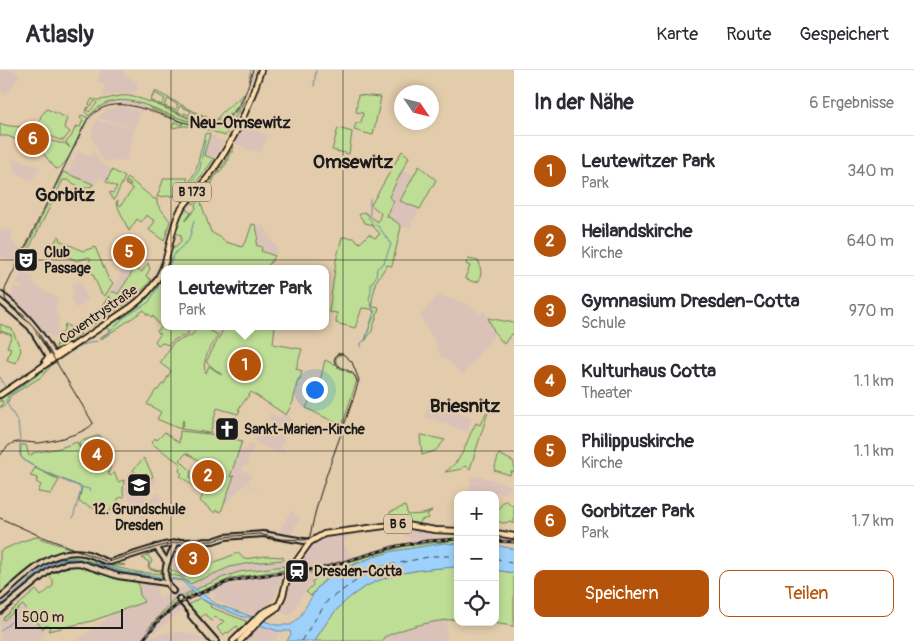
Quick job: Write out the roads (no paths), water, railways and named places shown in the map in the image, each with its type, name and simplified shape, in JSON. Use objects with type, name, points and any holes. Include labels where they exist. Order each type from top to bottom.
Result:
[{"type":"main road","name":"Coventrystraße","points":[[164,265],[178,216],[185,204],[216,165],[245,112],[260,70]]},
{"type":"main road","name":"Coventrystraße","points":[[4,390],[136,304],[153,286],[161,271]]},
{"type":"main road","points":[[0,294],[22,310],[37,328],[52,358]]},
{"type":"main road","points":[[0,301],[31,328],[52,358]]},
{"type":"main road","points":[[31,328],[37,328]]},
{"type":"main road","name":"B 6","points":[[310,542],[328,534],[399,524],[435,530],[454,531]]},
{"type":"main road","points":[[0,598],[48,559],[66,553],[84,553],[110,562],[156,547],[176,543],[211,541],[222,537],[258,534],[310,542],[289,572],[277,608],[260,618],[240,641]]},
{"type":"main road","points":[[499,534],[514,536]]},
{"type":"main road","points":[[173,592],[166,582],[165,575],[167,562],[176,543]]},
{"type":"main road","points":[[156,547],[167,562]]},
{"type":"main road","points":[[0,611],[50,570],[64,564],[79,564],[124,578],[166,582]]},
{"type":"main road","points":[[179,599],[218,641]]},
{"type":"main road","points":[[192,613],[193,619],[212,641]]},
{"type":"main road","points":[[233,641],[254,624]]},
{"type":"water","points":[[444,543],[454,544],[454,567],[413,571],[374,582],[342,604],[328,620],[315,641],[287,641],[291,634],[290,631],[278,631],[251,622],[250,617],[243,617],[211,604],[200,598],[182,581],[127,574],[83,560],[61,560],[49,565],[0,606],[48,564],[61,559],[77,558],[126,572],[183,580],[216,604],[276,625],[291,625],[299,618],[317,588],[332,574],[373,557],[394,551]]},
{"type":"water","points":[[499,546],[514,549],[514,573],[499,571]]},
{"type":"waterway","points":[[249,77],[251,70]]},
{"type":"waterway","points":[[314,86],[316,70]]},
{"type":"waterway","points":[[193,183],[200,168],[205,140]]},
{"type":"waterway","points":[[370,199],[370,215]]},
{"type":"waterway","points":[[368,217],[372,222]]},
{"type":"waterway","points":[[169,265],[176,252],[189,240],[194,221]]},
{"type":"waterway","points":[[373,223],[379,227],[391,244],[384,263]]},
{"type":"waterway","points":[[373,310],[369,299],[371,284],[376,277],[377,268],[384,263]]},
{"type":"waterway","points":[[100,339],[122,319],[149,302],[161,281]]},
{"type":"waterway","points":[[365,340],[375,312],[374,310]]},
{"type":"waterway","points":[[58,360],[77,348],[97,341]]},
{"type":"waterway","points":[[361,348],[361,343],[364,341]]},
{"type":"waterway","points":[[20,440],[18,422],[6,402],[8,395],[51,365]]},
{"type":"waterway","points":[[0,377],[6,389]]},
{"type":"waterway","points":[[20,444],[20,455],[31,465],[63,480],[89,489],[90,492]]},
{"type":"waterway","points":[[73,518],[81,490],[79,487]]},
{"type":"waterway","points":[[0,631],[11,622]]},
{"type":"tunnel","points":[[173,591],[179,599]]},
{"type":"tram line","points":[[10,306],[5,299],[5,289],[87,120],[104,107],[123,105],[143,109],[184,122],[204,125],[222,121],[239,106],[253,70]]},
{"type":"tram line","points":[[0,456],[11,444],[21,442],[38,443],[59,439],[84,430],[93,423],[38,332],[23,315],[6,301]]},
{"type":"tram line","points":[[0,518],[108,562],[164,545],[181,542],[213,541],[223,537],[259,534],[281,539],[306,540],[310,536],[320,496],[359,380],[352,362],[343,354],[337,354],[334,360],[336,364],[352,373],[357,382]]},
{"type":"railway","points":[[142,641],[160,619],[176,606],[191,597],[228,582],[250,577],[323,568],[397,546],[454,539]]},
{"type":"railway","points":[[499,541],[514,542]]},
{"type":"place","name":"Gorbitzer Park","points":[[33,139]]},
{"type":"place","name":"Philippuskirche","points":[[129,252]]},
{"type":"place","name":"Club Passage","points":[[26,260]]},
{"type":"place","name":"Leutewitzer Park","points":[[245,365]]},
{"type":"place","name":"Sankt-Marien-Kirche","points":[[227,429]]},
{"type":"place","name":"Kulturhaus Cotta","points":[[97,455]]},
{"type":"place","name":"Heilandskirche","points":[[208,476]]},
{"type":"place","name":"12. Grundschule Dresden","points":[[139,485]]},
{"type":"place","name":"Gymnasium Dresden-Cotta","points":[[193,559]]},
{"type":"place","name":"Dresden-Cotta","points":[[297,571]]},
{"type":"district","name":"Neu-Omsewitz","points":[[240,122]]},
{"type":"district","name":"Omsewitz","points":[[353,161]]},
{"type":"district","name":"Gorbitz","points":[[65,194]]},
{"type":"district","name":"Briesnitz","points":[[465,405]]}]
